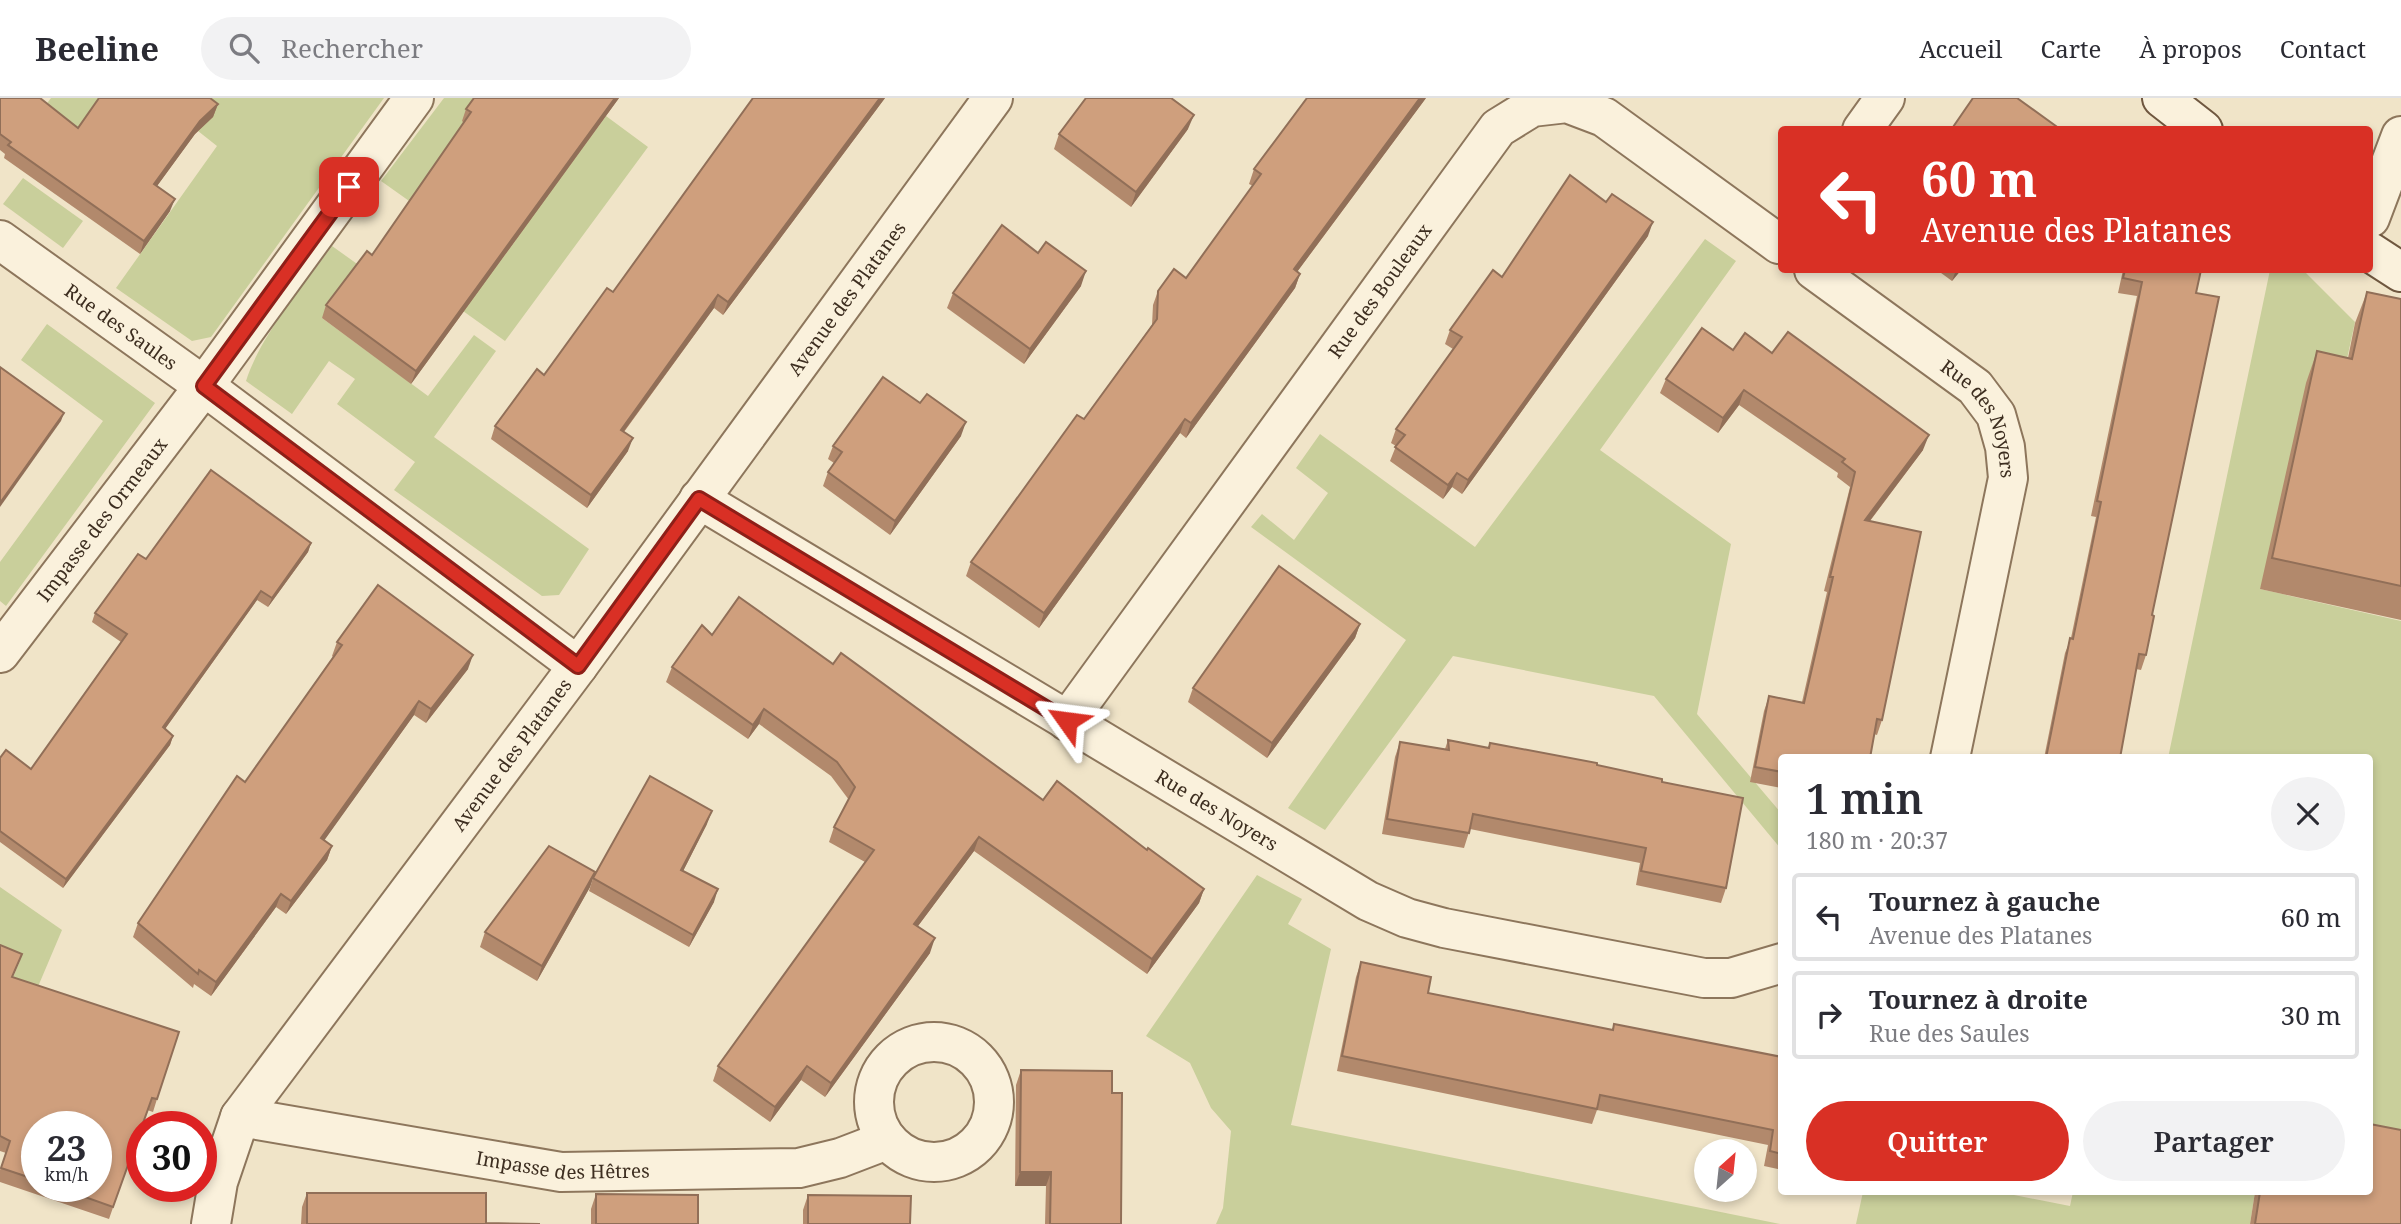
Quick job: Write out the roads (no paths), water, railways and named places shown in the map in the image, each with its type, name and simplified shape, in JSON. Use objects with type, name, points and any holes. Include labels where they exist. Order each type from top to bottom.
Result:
[{"type":"street","name":"Impasse des Ormeaux","points":[[0,653],[204,386],[414,98]]},
{"type":"street","name":"Avenue des Platanes","points":[[211,1224],[218,1182],[240,1117],[578,666],[993,98]]},
{"type":"street","points":[[1865,126],[1885,98]]},
{"type":"street","points":[[2162,98],[2198,126]]},
{"type":"street","name":"Rue des Bouleaux","points":[[1067,721],[1498,128],[1532,107],[1567,103],[1604,117],[1778,242]]},
{"type":"street","points":[[2373,210],[2401,136]]},
{"type":"street","name":"Rue des Saules","points":[[0,240],[204,386],[578,666]]},
{"type":"street","points":[[2373,254],[2401,272]]},
{"type":"street","name":"Rue des Noyers","points":[[1818,273],[1975,387],[1996,415],[2005,447],[2008,478],[1951,754]]},
{"type":"street","name":"Rue des Noyers","points":[[699,499],[1368,901],[1407,918],[1444,928],[1704,978],[1731,978],[1778,964]]},
{"type":"street","name":"Impasse des Hêtres","points":[[240,1117],[561,1172],[799,1168],[840,1158],[887,1140]]}]
